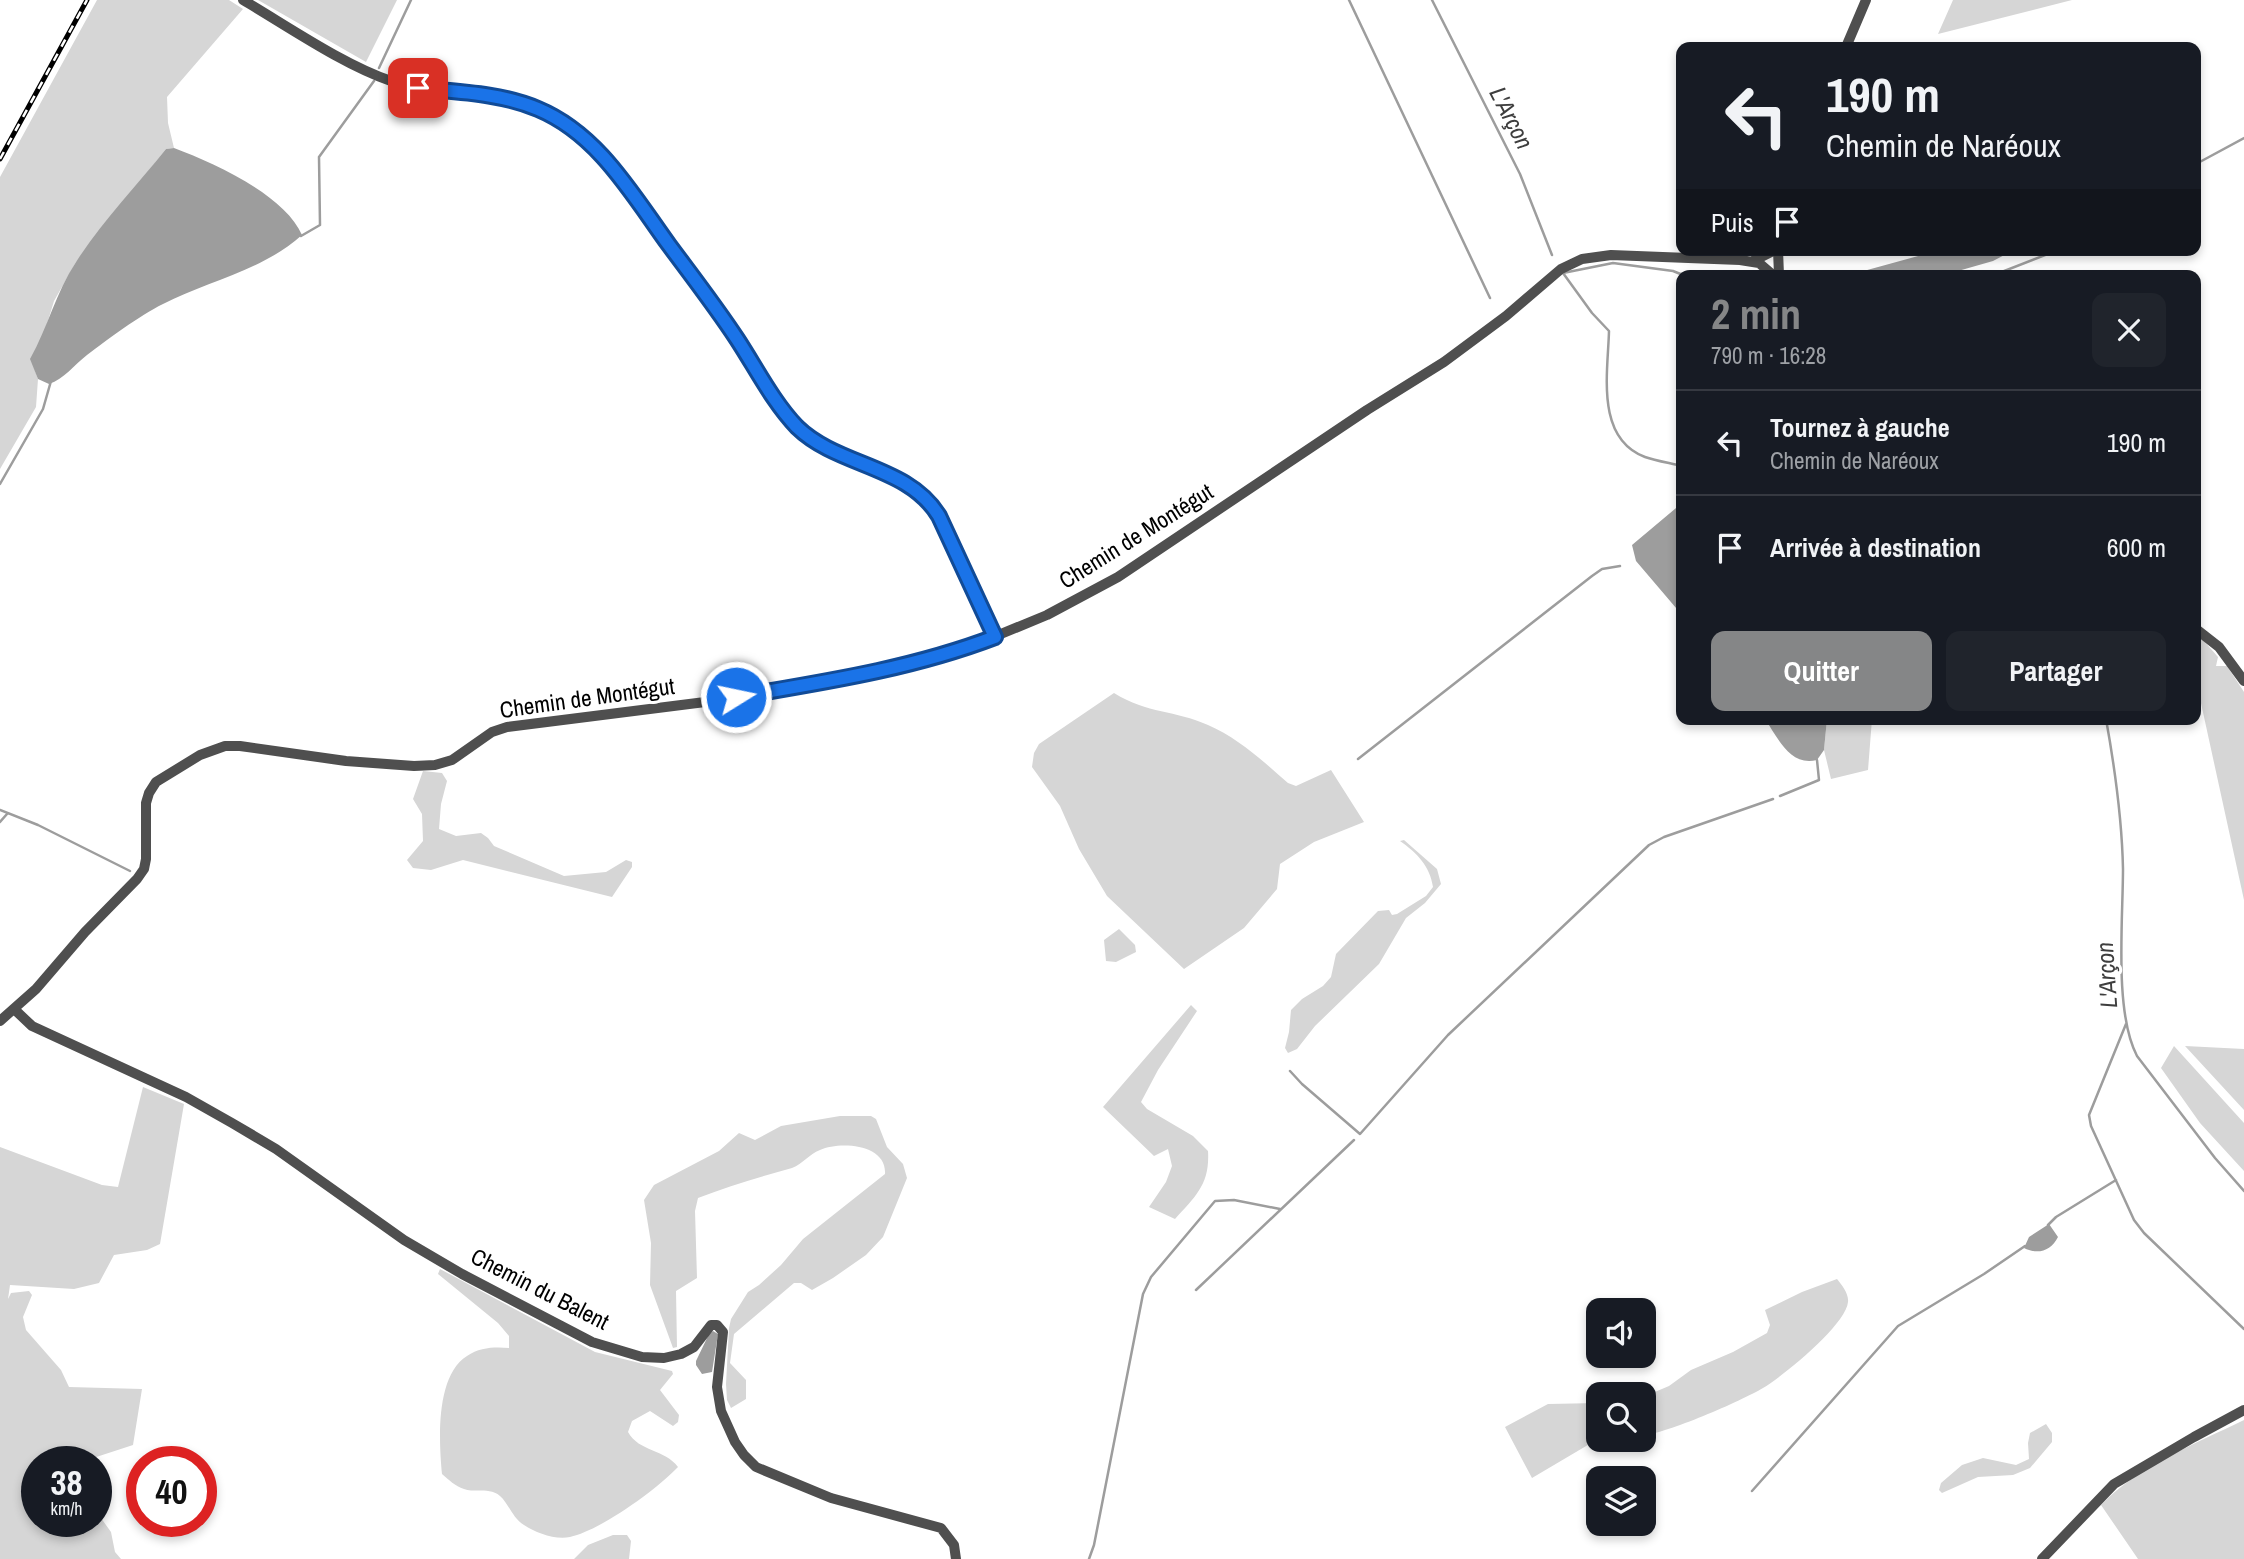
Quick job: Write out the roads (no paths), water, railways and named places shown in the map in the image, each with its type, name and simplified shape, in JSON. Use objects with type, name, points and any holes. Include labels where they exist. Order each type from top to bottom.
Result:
[{"type":"street","points":[[243,0],[353,64],[379,76],[418,88],[477,94],[520,103],[554,117],[585,139],[609,163],[695,280],[791,420],[820,444],[902,482],[928,500],[939,516],[995,637]]},
{"type":"street","points":[[1848,42],[1866,0]]},
{"type":"street","name":"Chemin de Montégut","points":[[0,1021],[36,989],[144,869],[146,803],[156,782],[213,749],[240,746],[371,763],[435,765],[452,760],[492,732],[507,727],[713,701],[852,678],[950,654],[1047,615],[1118,577],[1367,410],[1444,362],[1497,323],[1561,269],[1582,259],[1611,255],[1751,261]]},
{"type":"street","points":[[1751,261],[1763,256]]},
{"type":"street","points":[[1751,261],[1768,270]]},
{"type":"street","points":[[2201,633],[2219,647],[2244,681]]},
{"type":"street","name":"Chemin du Balent","points":[[14,1009],[32,1026],[186,1097],[232,1123],[275,1149],[404,1240],[462,1274],[592,1342],[642,1357],[664,1358],[694,1347],[710,1325],[717,1325],[723,1332],[717,1387],[721,1411],[744,1455],[757,1466],[831,1498],[941,1528],[954,1545],[956,1559]]},
{"type":"street","points":[[2042,1559],[2114,1484],[2244,1410]]},
{"type":"waterway","points":[[379,68],[411,0]]},
{"type":"waterway","points":[[1349,0],[1490,298]]},
{"type":"waterway","name":"L'Arçon","points":[[1432,0],[1520,174],[1552,255]]},
{"type":"waterway","points":[[301,236],[320,225],[319,157],[374,81]]},
{"type":"waterway","points":[[2201,161],[2244,138]]},
{"type":"waterway","points":[[2007,270],[2043,256]]},
{"type":"waterway","name":"L'Arçon","points":[[1676,272],[1613,263],[1563,273],[1592,313],[1609,331],[1608,402],[1611,420],[1618,435],[1629,448],[1645,457],[1676,465]]},
{"type":"waterway","points":[[0,484],[43,409],[51,381]]},
{"type":"waterway","points":[[1358,759],[1592,576],[1602,569],[1620,566]]},
{"type":"waterway","name":"L'Arçon","points":[[2107,725],[2121,832],[2122,991],[2130,1037],[2137,1056],[2215,1158],[2244,1191]]},
{"type":"waterway","points":[[1780,796],[1819,780],[1817,760]]},
{"type":"waterway","points":[[1290,1071],[1360,1134],[1448,1035],[1649,845],[1664,837],[1773,799]]},
{"type":"waterway","points":[[0,810],[38,825],[130,871]]},
{"type":"waterway","points":[[0,822],[7,814]]},
{"type":"waterway","points":[[2126,1024],[2089,1115],[2091,1126],[2134,1220],[2144,1233],[2244,1329]]},
{"type":"waterway","points":[[1196,1290],[1354,1140]]},
{"type":"waterway","points":[[2048,1225],[2056,1217],[2116,1180]]},
{"type":"waterway","points":[[1089,1559],[1094,1545],[1143,1294],[1151,1277],[1215,1201],[1234,1200],[1280,1209]]},
{"type":"waterway","points":[[1752,1491],[1898,1326],[2025,1246]]},
{"type":"railway","points":[[0,159],[87,0]]}]
